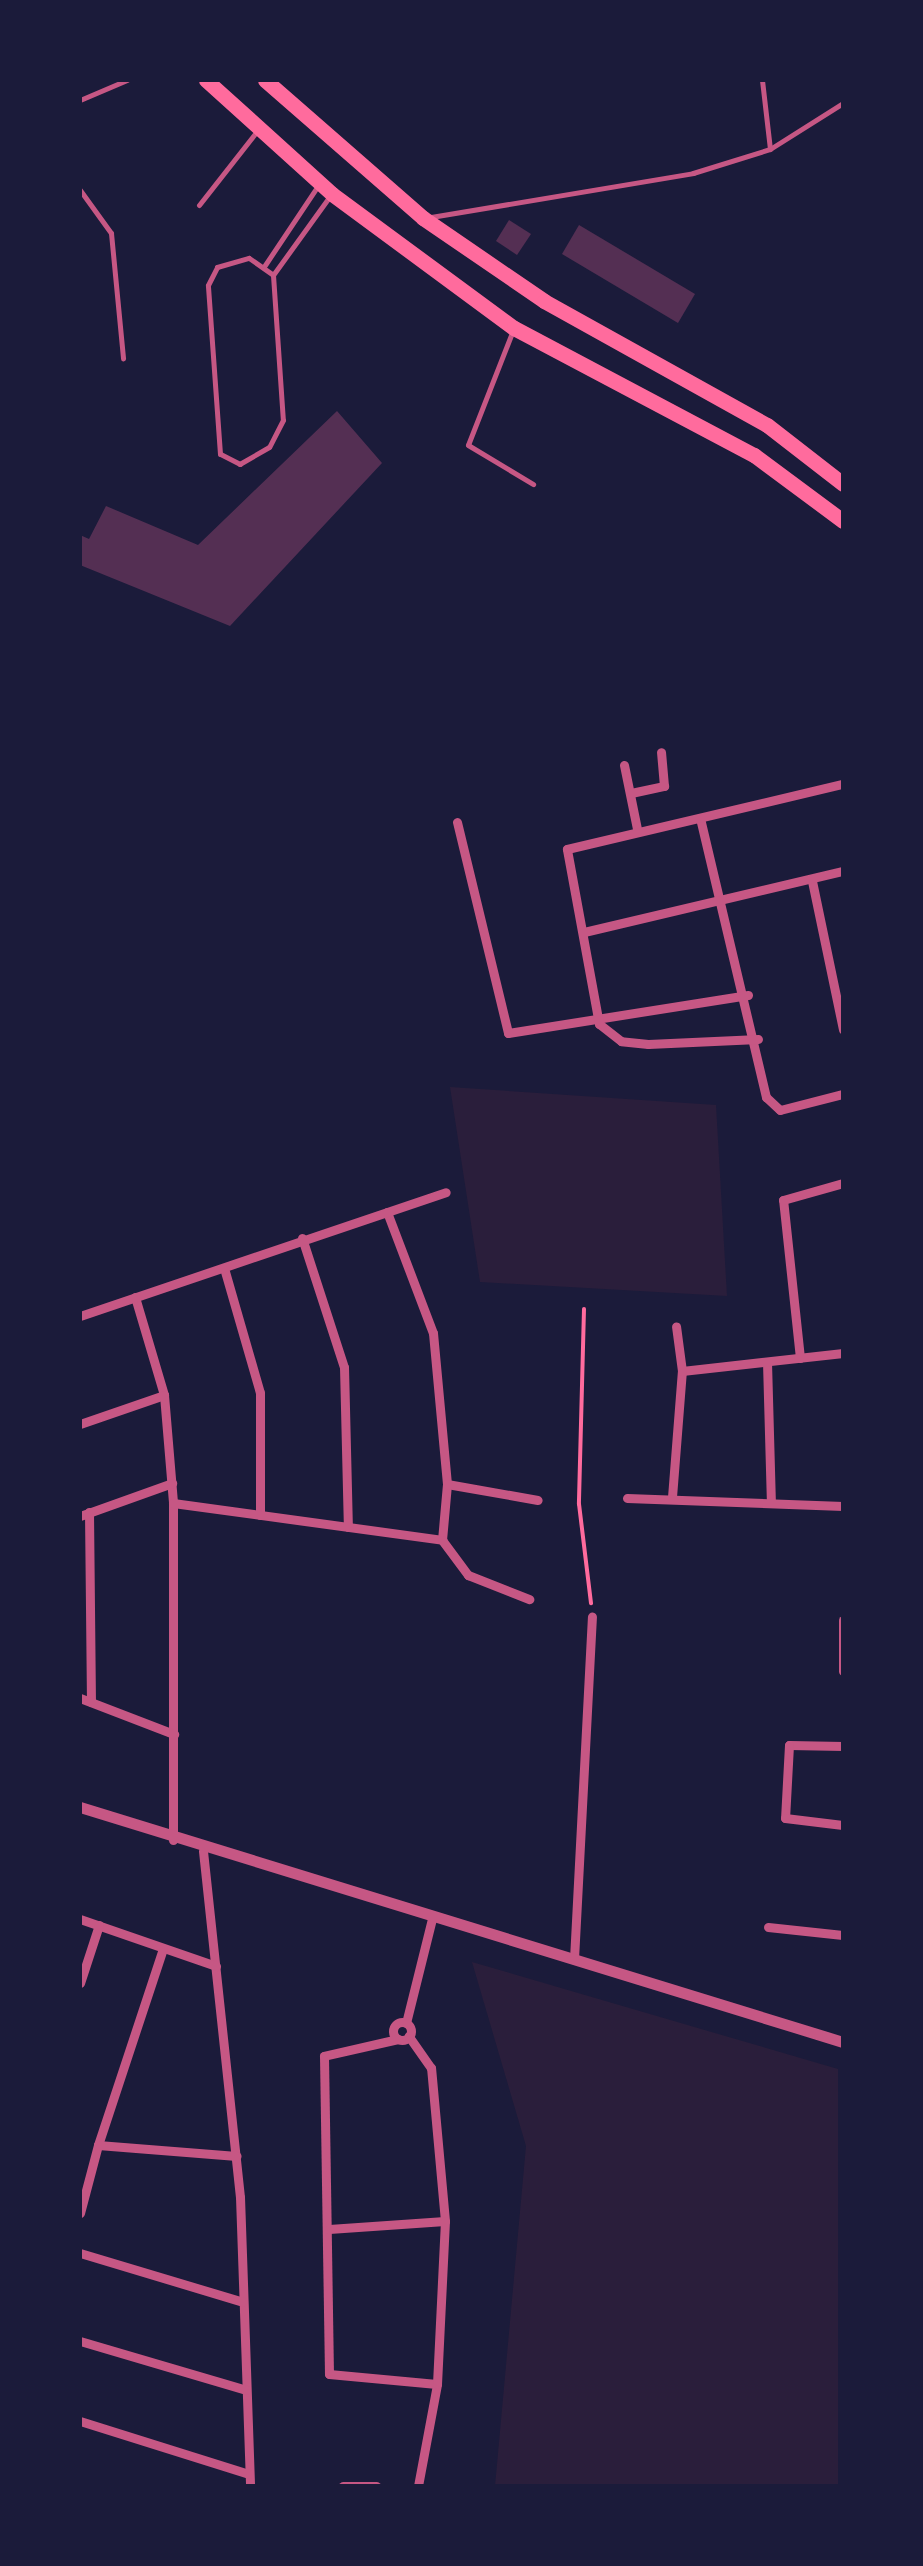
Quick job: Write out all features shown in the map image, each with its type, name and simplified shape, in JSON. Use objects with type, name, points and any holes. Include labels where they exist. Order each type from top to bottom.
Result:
[{"type":"highway","points":[[206,80],[326,189],[514,328],[754,454],[843,521]]},
{"type":"highway","points":[[265,80],[423,218],[835,471],[843,484]]},
{"type":"street","points":[[631,793],[664,786],[661,752]]},
{"type":"street","points":[[624,765],[637,829]]},
{"type":"street","points":[[758,1040],[648,1044],[621,1041],[599,1024],[568,849],[637,829],[843,784]]},
{"type":"street","points":[[700,818],[748,994],[773,1107],[843,1094]]},
{"type":"street","points":[[457,822],[508,1033],[599,1024],[748,994]]},
{"type":"street","points":[[584,932],[843,872]]},
{"type":"street","points":[[812,881],[843,1030]]},
{"type":"street","points":[[800,1358],[783,1200],[843,1183]]},
{"type":"street","points":[[80,1316],[446,1192]]},
{"type":"street","points":[[387,1212],[433,1333],[447,1484],[442,1540],[468,1575],[529,1599]]},
{"type":"street","points":[[302,1238],[344,1367],[348,1527]]},
{"type":"street","points":[[224,1268],[260,1393],[260,1515]]},
{"type":"street","points":[[136,1298],[164,1394],[172,1483],[173,1841]]},
{"type":"street","points":[[672,1497],[682,1371],[676,1326]]},
{"type":"street","points":[[682,1371],[843,1354]]},
{"type":"street","points":[[767,1362],[770,1501]]},
{"type":"street","points":[[80,1424],[164,1394]]},
{"type":"street","points":[[92,1702],[84,1514],[172,1483]]},
{"type":"street","points":[[447,1484],[538,1500]]},
{"type":"street","points":[[627,1498],[843,1506]]},
{"type":"street","points":[[173,1503],[442,1540]]},
{"type":"street","points":[[574,1959],[592,1616]]},
{"type":"street","points":[[843,1620],[843,1671]]},
{"type":"street","points":[[80,1698],[174,1734]]},
{"type":"street","points":[[843,1746],[788,1746],[785,1818],[843,1825]]},
{"type":"street","points":[[80,1807],[203,1852],[574,1959],[843,2042]]},
{"type":"street","points":[[203,1852],[237,2156],[250,2486]]},
{"type":"street","points":[[80,1919],[216,1966]]},
{"type":"street","points":[[418,2486],[437,2384],[445,2220],[432,2068],[410,2036],[406,2023],[432,1919]]},
{"type":"street","points":[[80,1983],[99,1925]]},
{"type":"street","points":[[768,1928],[843,1934]]},
{"type":"street","points":[[80,2212],[98,2144],[163,1948]]},
{"type":"street","points":[[398,2039],[393,2029],[406,2023]]},
{"type":"street","points":[[410,2036],[324,2056],[329,2374],[437,2384]]},
{"type":"street","points":[[98,2144],[237,2156]]},
{"type":"street","points":[[329,2229],[445,2220]]},
{"type":"street","points":[[80,2253],[244,2302]]},
{"type":"street","points":[[80,2342],[246,2390]]},
{"type":"street","points":[[80,2421],[249,2474]]},
{"type":"street","points":[[343,2486],[376,2486]]},
{"type":"lane","points":[[80,100],[127,80]]},
{"type":"lane","points":[[762,80],[770,150]]},
{"type":"lane","points":[[423,218],[694,174],[770,150],[843,102]]},
{"type":"lane","points":[[198,205],[258,131]]},
{"type":"lane","points":[[264,264],[326,189]]},
{"type":"lane","points":[[273,275],[326,189]]},
{"type":"lane","points":[[80,190],[111,232],[122,358]]},
{"type":"lane","points":[[249,258],[264,264],[273,275],[284,420],[257,456],[229,462],[220,454],[210,272],[249,258]]},
{"type":"lane","points":[[514,328],[468,446],[533,484]]},
{"type":"path","points":[[584,1309],[579,1504],[592,1616]]},
{"type":"shaded area","points":[[450,1087],[716,1105],[727,1296],[480,1282]]},
{"type":"shaded area","points":[[472,1962],[838,2069],[838,2486],[495,2486],[526,2146]]},
{"type":"building","points":[[509,220],[531,234],[517,255],[496,241]]},
{"type":"building","points":[[579,225],[695,294],[678,323],[562,254]]},
{"type":"building","points":[[337,411],[382,463],[230,626],[80,565],[80,535],[89,539],[106,506],[198,545]]}]
